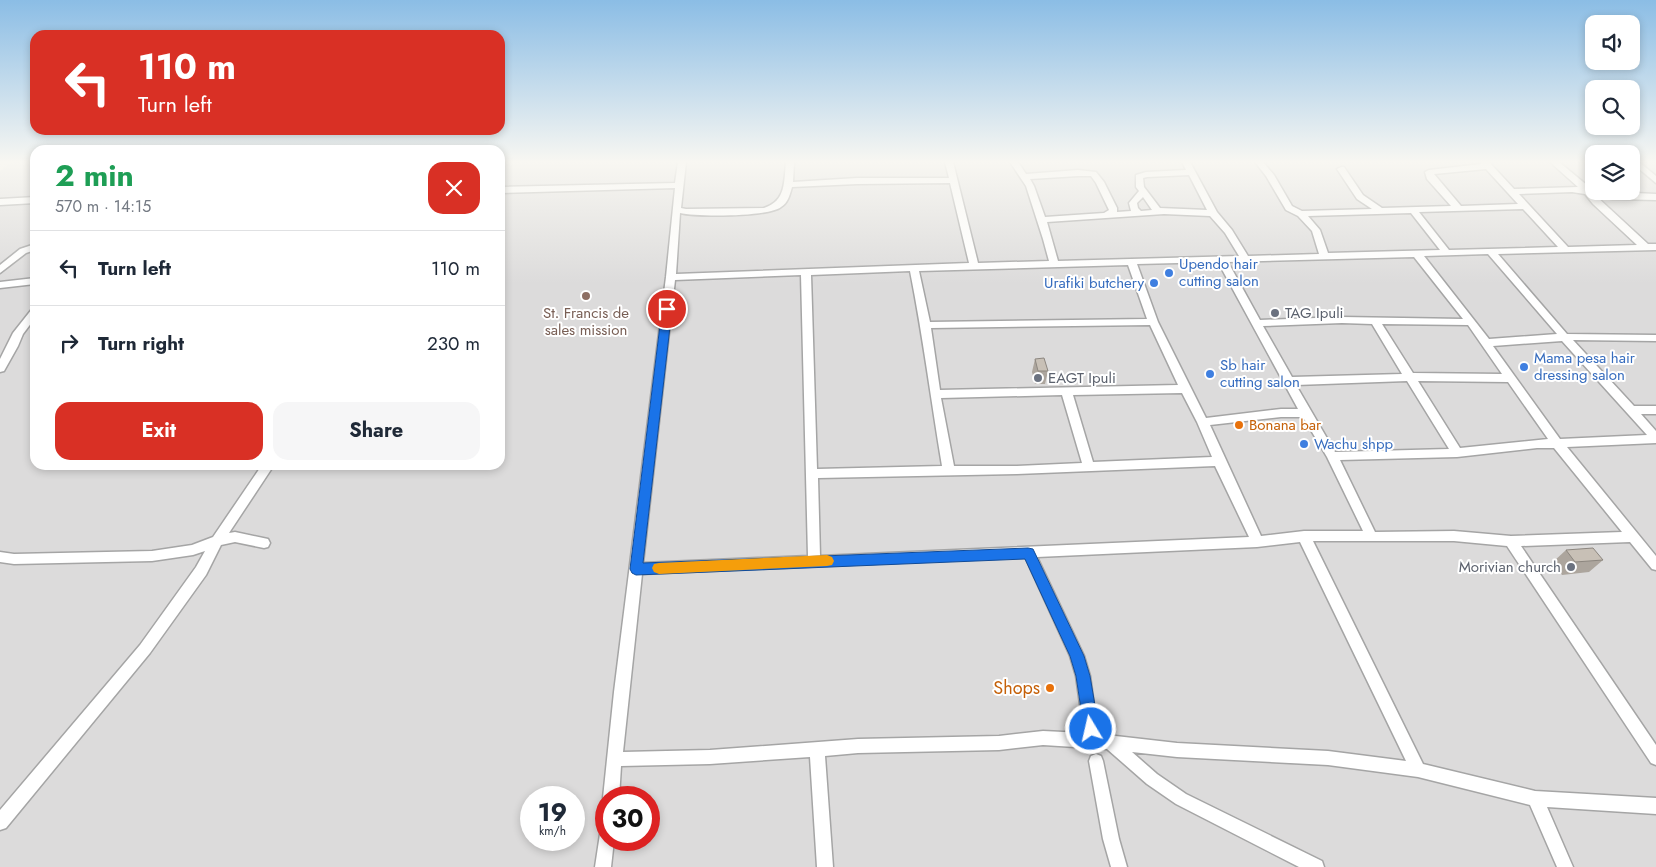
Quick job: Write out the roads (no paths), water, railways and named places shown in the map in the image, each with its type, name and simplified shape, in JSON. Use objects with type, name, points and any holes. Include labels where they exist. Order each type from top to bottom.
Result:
[{"type":"street","points":[[613,786],[621,692],[671,277],[677,202]]},
{"type":"street","points":[[676,210],[765,210],[781,202]]},
{"type":"street","points":[[959,202],[974,266]]},
{"type":"street","points":[[1035,202],[1054,264]]},
{"type":"street","points":[[1106,216],[1113,212],[1110,202]]},
{"type":"street","points":[[1134,202],[1134,209],[1140,214]]},
{"type":"street","points":[[1151,202],[1155,209],[1161,212]]},
{"type":"street","points":[[1207,202],[1246,259]]},
{"type":"street","points":[[1285,202],[1292,210],[1302,214],[1525,206]]},
{"type":"street","points":[[1368,202],[1379,210]]},
{"type":"street","points":[[1453,202],[1458,208]]},
{"type":"street","points":[[1522,202],[1566,250]]},
{"type":"street","points":[[1597,202],[1645,247]]},
{"type":"street","points":[[1413,210],[1446,252]]},
{"type":"street","points":[[1042,220],[1161,212],[1213,213]]},
{"type":"street","points":[[1302,214],[1318,233],[1324,256]]},
{"type":"street","points":[[671,277],[974,266],[1656,247]]},
{"type":"street","points":[[0,270],[21,253],[30,248]]},
{"type":"street","points":[[1491,252],[1656,438]]},
{"type":"street","points":[[1416,253],[1471,322],[1556,442],[1656,565]]},
{"type":"street","points":[[1222,260],[1288,381],[1332,456],[1371,535]]},
{"type":"street","points":[[1132,262],[1154,322],[1185,389],[1203,422],[1257,542]]},
{"type":"street","points":[[914,268],[926,325],[935,394],[949,470]]},
{"type":"street","points":[[806,272],[814,561]]},
{"type":"street","points":[[0,285],[30,282]]},
{"type":"street","points":[[0,368],[18,333],[30,317]]},
{"type":"street","points":[[1256,323],[1342,320],[1471,322]]},
{"type":"street","points":[[1375,321],[1457,453]]},
{"type":"street","points":[[926,325],[1154,322]]},
{"type":"street","points":[[1486,344],[1566,337],[1656,338]]},
{"type":"street","points":[[1288,381],[1411,377],[1509,378]]},
{"type":"street","points":[[935,394],[1185,389]]},
{"type":"street","points":[[1066,391],[1089,467]]},
{"type":"street","points":[[1630,410],[1656,410]]},
{"type":"street","points":[[1203,422],[1281,413],[1306,413]]},
{"type":"street","points":[[1332,456],[1457,453],[1556,442],[1656,438]]},
{"type":"street","points":[[812,474],[1016,470],[1219,461]]},
{"type":"street","points":[[0,822],[145,649],[204,567],[218,540],[265,470]]},
{"type":"street","points":[[636,569],[1257,542],[1304,536],[1454,536],[1511,541],[1632,537]]},
{"type":"street","points":[[1304,536],[1418,770]]},
{"type":"street","points":[[0,557],[14,559],[100,556],[130,557],[188,550],[218,540],[235,537],[264,543]]},
{"type":"street","points":[[1511,541],[1656,758]]},
{"type":"street","points":[[188,550],[204,567]]},
{"type":"street","points":[[1028,553],[1077,656],[1083,676],[1092,741]]},
{"type":"street","points":[[616,759],[710,757],[818,748],[999,743],[1043,738],[1110,742],[1177,750],[1328,758],[1418,770],[1535,799],[1656,806]]},
{"type":"street","points":[[1110,742],[1152,779],[1182,799],[1316,867]]},
{"type":"street","points":[[818,748],[825,867]]},
{"type":"street","points":[[1096,761],[1111,839],[1119,867]]},
{"type":"street","points":[[1535,799],[1564,867]]},
{"type":"street","points":[[603,867],[605,851]]},
{"type":"place","name":"Upendo hair cutting salon","points":[[1169,273]]},
{"type":"place","name":"Urafiki butchery","points":[[1154,283]]},
{"type":"place","name":"St. Francis de sales mission","points":[[586,296]]},
{"type":"place","name":"TAG Ipuli","points":[[1275,313]]},
{"type":"place","name":"Mama pesa hair dressing salon","points":[[1524,367]]},
{"type":"place","name":"Sb hair cutting salon","points":[[1210,374]]},
{"type":"place","name":"EAGT Ipuli","points":[[1038,378]]},
{"type":"place","name":"Bonana bar","points":[[1239,425]]},
{"type":"place","name":"Wachu shpp","points":[[1304,444]]},
{"type":"place","name":"Morivian church","points":[[1571,567]]},
{"type":"place","name":"Shops","points":[[1050,688]]}]
